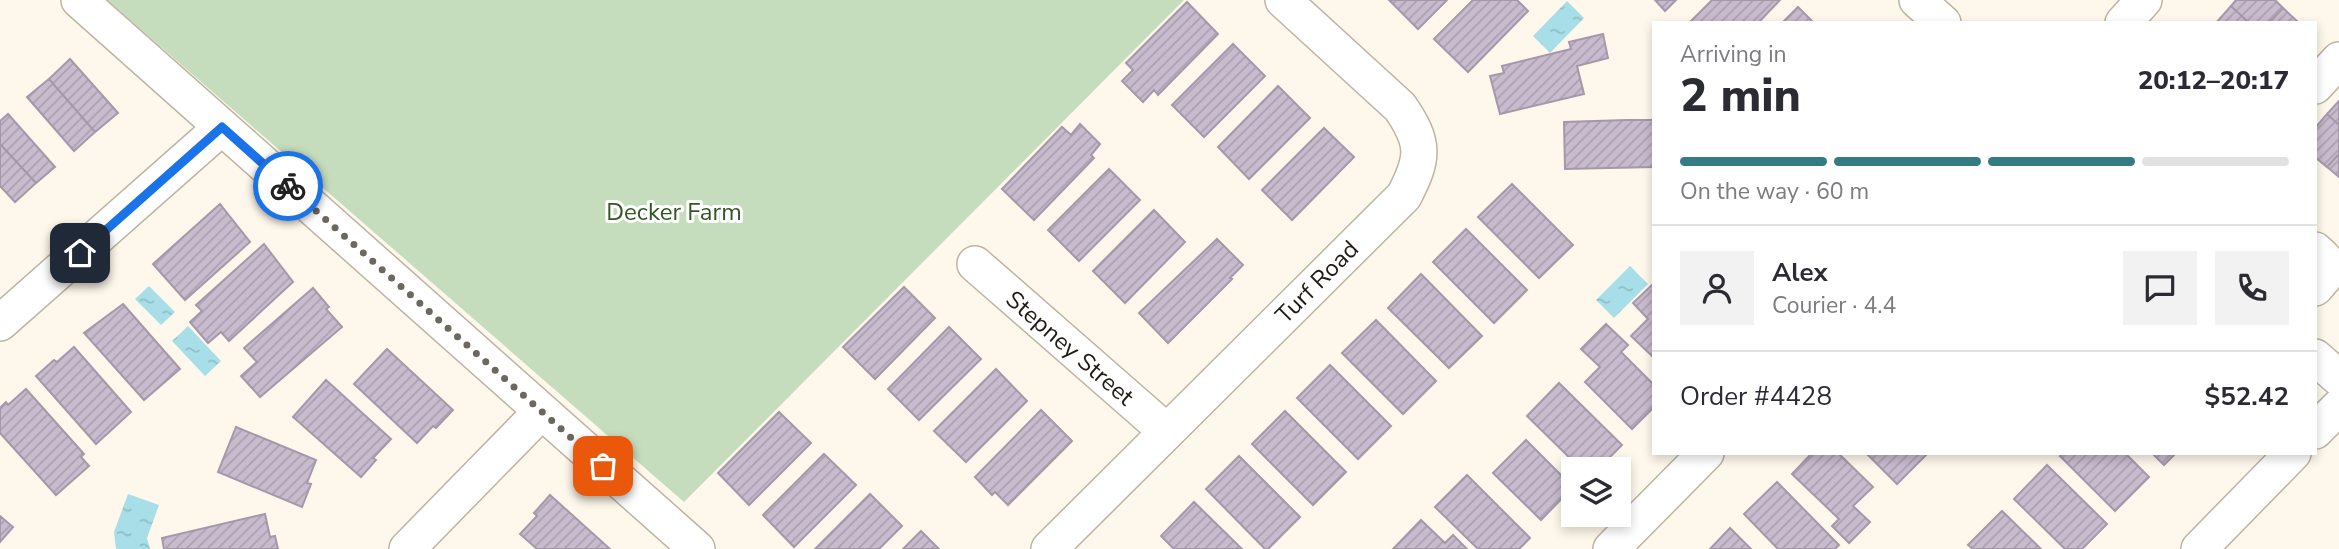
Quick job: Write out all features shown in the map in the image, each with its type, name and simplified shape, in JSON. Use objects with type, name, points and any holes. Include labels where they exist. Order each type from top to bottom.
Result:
[{"type":"street","points":[[79,0],[697,549]]},
{"type":"street","name":"Turf Road","points":[[1049,549],[1404,196],[1416,173],[1421,151],[1414,128],[1400,107],[1283,0]]},
{"type":"street","points":[[1917,0],[1941,21]]},
{"type":"street","points":[[2125,21],[2144,0]]},
{"type":"street","points":[[2317,84],[2339,60]]},
{"type":"street","points":[[0,324],[222,127]]},
{"type":"street","points":[[2317,252],[2329,263],[2330,268],[2317,286]]},
{"type":"street","name":"Stepney Street","points":[[975,264],[1166,431]]},
{"type":"street","points":[[2317,359],[2339,378]]},
{"type":"street","points":[[2317,429],[2339,407]]},
{"type":"street","points":[[407,549],[541,412]]},
{"type":"street","points":[[1611,549],[1704,455]]},
{"type":"street","points":[[2199,549],[2291,455]]},
{"type":"green space","name":"Decker Farm","points":[[107,0],[1184,0],[684,502]]},
{"type":"water","points":[[1567,1],[1584,18],[1550,53],[1533,36]]},
{"type":"water","points":[[1630,266],[1648,284],[1614,318],[1596,300]]},
{"type":"water","points":[[149,286],[175,312],[161,325],[135,299]]},
{"type":"water","points":[[188,326],[221,361],[205,376],[172,341]]},
{"type":"water","points":[[128,494],[159,505],[147,538],[150,549],[116,549],[114,532]]},
{"type":"building","points":[[1389,0],[1447,0],[1418,29]]},
{"type":"building","points":[[1473,0],[1517,0],[1528,11],[1468,72],[1434,39]]},
{"type":"building","points":[[1655,0],[1676,0],[1665,11]]},
{"type":"building","points":[[1712,0],[1780,0],[1760,21],[1691,21]]},
{"type":"building","points":[[2236,0],[2275,0],[2283,8],[2271,21],[2247,21],[2231,6]]},
{"type":"building","points":[[1187,2],[1218,34],[1158,95],[1154,90],[1143,102],[1122,81],[1133,70],[1126,63]]},
{"type":"building","points":[[2231,6],[2247,21],[2218,21]]},
{"type":"building","points":[[1798,7],[1812,21],[1784,21]]},
{"type":"building","points":[[2283,8],[2297,21],[2271,21]]},
{"type":"building","points":[[1603,34],[1608,58],[1577,66],[1584,94],[1500,114],[1490,76],[1504,73],[1502,66],[1571,49],[1569,42]]},
{"type":"building","points":[[1233,44],[1265,76],[1204,137],[1172,105]]},
{"type":"building","points":[[70,59],[118,113],[95,132],[49,79]]},
{"type":"building","points":[[49,79],[95,132],[74,151],[27,97]]},
{"type":"building","points":[[1278,86],[1310,118],[1249,179],[1218,147]]},
{"type":"building","points":[[2339,101],[2339,125],[2327,114]]},
{"type":"building","points":[[8,114],[55,167],[36,183],[0,144],[0,121]]},
{"type":"building","points":[[2327,114],[2339,125],[2339,154],[2327,167],[2317,159],[2317,126]]},
{"type":"building","points":[[1652,120],[1652,167],[1565,169],[1564,122]]},
{"type":"building","points":[[1080,124],[1100,144],[1091,155],[1094,158],[1034,220],[1002,189],[1062,127],[1071,135]]},
{"type":"building","points":[[1324,128],[1354,157],[1292,220],[1262,190]]},
{"type":"building","points":[[0,144],[36,183],[15,202],[0,186]]},
{"type":"building","points":[[2339,154],[2339,177],[2327,167]]},
{"type":"building","points":[[1109,169],[1140,200],[1079,261],[1048,230]]},
{"type":"building","points":[[1512,184],[1573,245],[1539,278],[1478,217]]},
{"type":"building","points":[[220,204],[250,242],[185,300],[153,264]]},
{"type":"building","points":[[1154,210],[1185,242],[1125,303],[1093,271]]},
{"type":"building","points":[[1466,229],[1527,290],[1494,323],[1433,262]]},
{"type":"building","points":[[1217,239],[1243,265],[1168,343],[1139,313]]},
{"type":"building","points":[[264,244],[293,282],[229,341],[221,332],[208,343],[190,322],[202,311],[196,305]]},
{"type":"building","points":[[1421,274],[1482,336],[1449,368],[1388,308]]},
{"type":"building","points":[[1652,285],[1652,356],[1631,336],[1648,319],[1633,303]]},
{"type":"building","points":[[904,287],[935,318],[875,379],[843,347]]},
{"type":"building","points":[[313,288],[342,327],[260,397],[241,376],[257,362],[244,348]]},
{"type":"building","points":[[123,304],[180,369],[144,400],[84,333]]},
{"type":"building","points":[[1376,320],[1436,381],[1403,414],[1342,353]]},
{"type":"building","points":[[1606,324],[1628,345],[1621,352],[1652,383],[1652,409],[1632,429],[1585,382],[1600,367],[1581,349]]},
{"type":"building","points":[[949,327],[981,359],[919,420],[888,389]]},
{"type":"building","points":[[74,347],[131,412],[96,444],[36,376]]},
{"type":"building","points":[[387,349],[453,410],[417,443],[354,384]]},
{"type":"building","points":[[1330,365],[1391,426],[1358,459],[1297,398]]},
{"type":"building","points":[[996,369],[1027,401],[966,462],[934,431]]},
{"type":"building","points":[[326,380],[391,439],[373,458],[376,460],[361,477],[293,417]]},
{"type":"building","points":[[1559,383],[1622,445],[1610,457],[1569,457],[1527,416]]},
{"type":"building","points":[[26,389],[84,454],[81,457],[89,466],[56,495],[0,433],[0,408],[6,402],[8,405]]},
{"type":"building","points":[[1041,410],[1072,441],[1008,505],[995,492],[992,495],[975,477]]},
{"type":"building","points":[[1285,411],[1346,472],[1313,505],[1252,444]]},
{"type":"building","points":[[779,412],[811,443],[749,505],[718,473]]},
{"type":"building","points":[[236,427],[316,460],[302,507],[218,472]]},
{"type":"building","points":[[1526,440],[1561,475],[1561,499],[1541,520],[1493,473]]},
{"type":"building","points":[[824,454],[856,485],[794,547],[763,515]]},
{"type":"building","points":[[1810,455],[1840,455],[1873,487],[1853,506],[1870,522],[1849,543],[1832,526],[1839,519],[1792,474]]},
{"type":"building","points":[[1868,455],[1926,455],[1897,484]]},
{"type":"building","points":[[2127,455],[2149,477],[2115,511],[2060,456]]},
{"type":"building","points":[[2154,455],[2174,455],[2164,465]]},
{"type":"building","points":[[1239,456],[1300,517],[1268,549],[1206,489]]},
{"type":"building","points":[[2047,465],[2107,524],[2082,549],[2065,549],[2014,499]]},
{"type":"building","points":[[1467,475],[1530,538],[1519,549],[1478,549],[1435,507]]},
{"type":"building","points":[[1777,482],[1839,545],[1835,549],[1778,549],[1744,514]]},
{"type":"building","points":[[870,494],[902,526],[879,549],[815,549]]},
{"type":"building","points":[[550,495],[610,549],[537,549],[520,534],[537,516],[534,513]]},
{"type":"building","points":[[1194,502],[1242,549],[1174,549],[1161,536]]},
{"type":"building","points":[[2002,511],[2041,549],[1973,549],[1968,545]]},
{"type":"building","points":[[265,514],[270,537],[275,536],[278,549],[164,549],[162,538]]},
{"type":"building","points":[[0,516],[13,527],[0,542]]},
{"type":"building","points":[[1421,520],[1445,543],[1453,535],[1467,549],[1393,549]]},
{"type":"building","points":[[1730,528],[1751,549],[1710,549]]},
{"type":"building","points":[[921,531],[939,549],[903,549]]},
{"type":"way so far","points":[[288,186],[603,466]]},
{"type":"route","points":[[80,253],[222,127],[288,186]]}]
